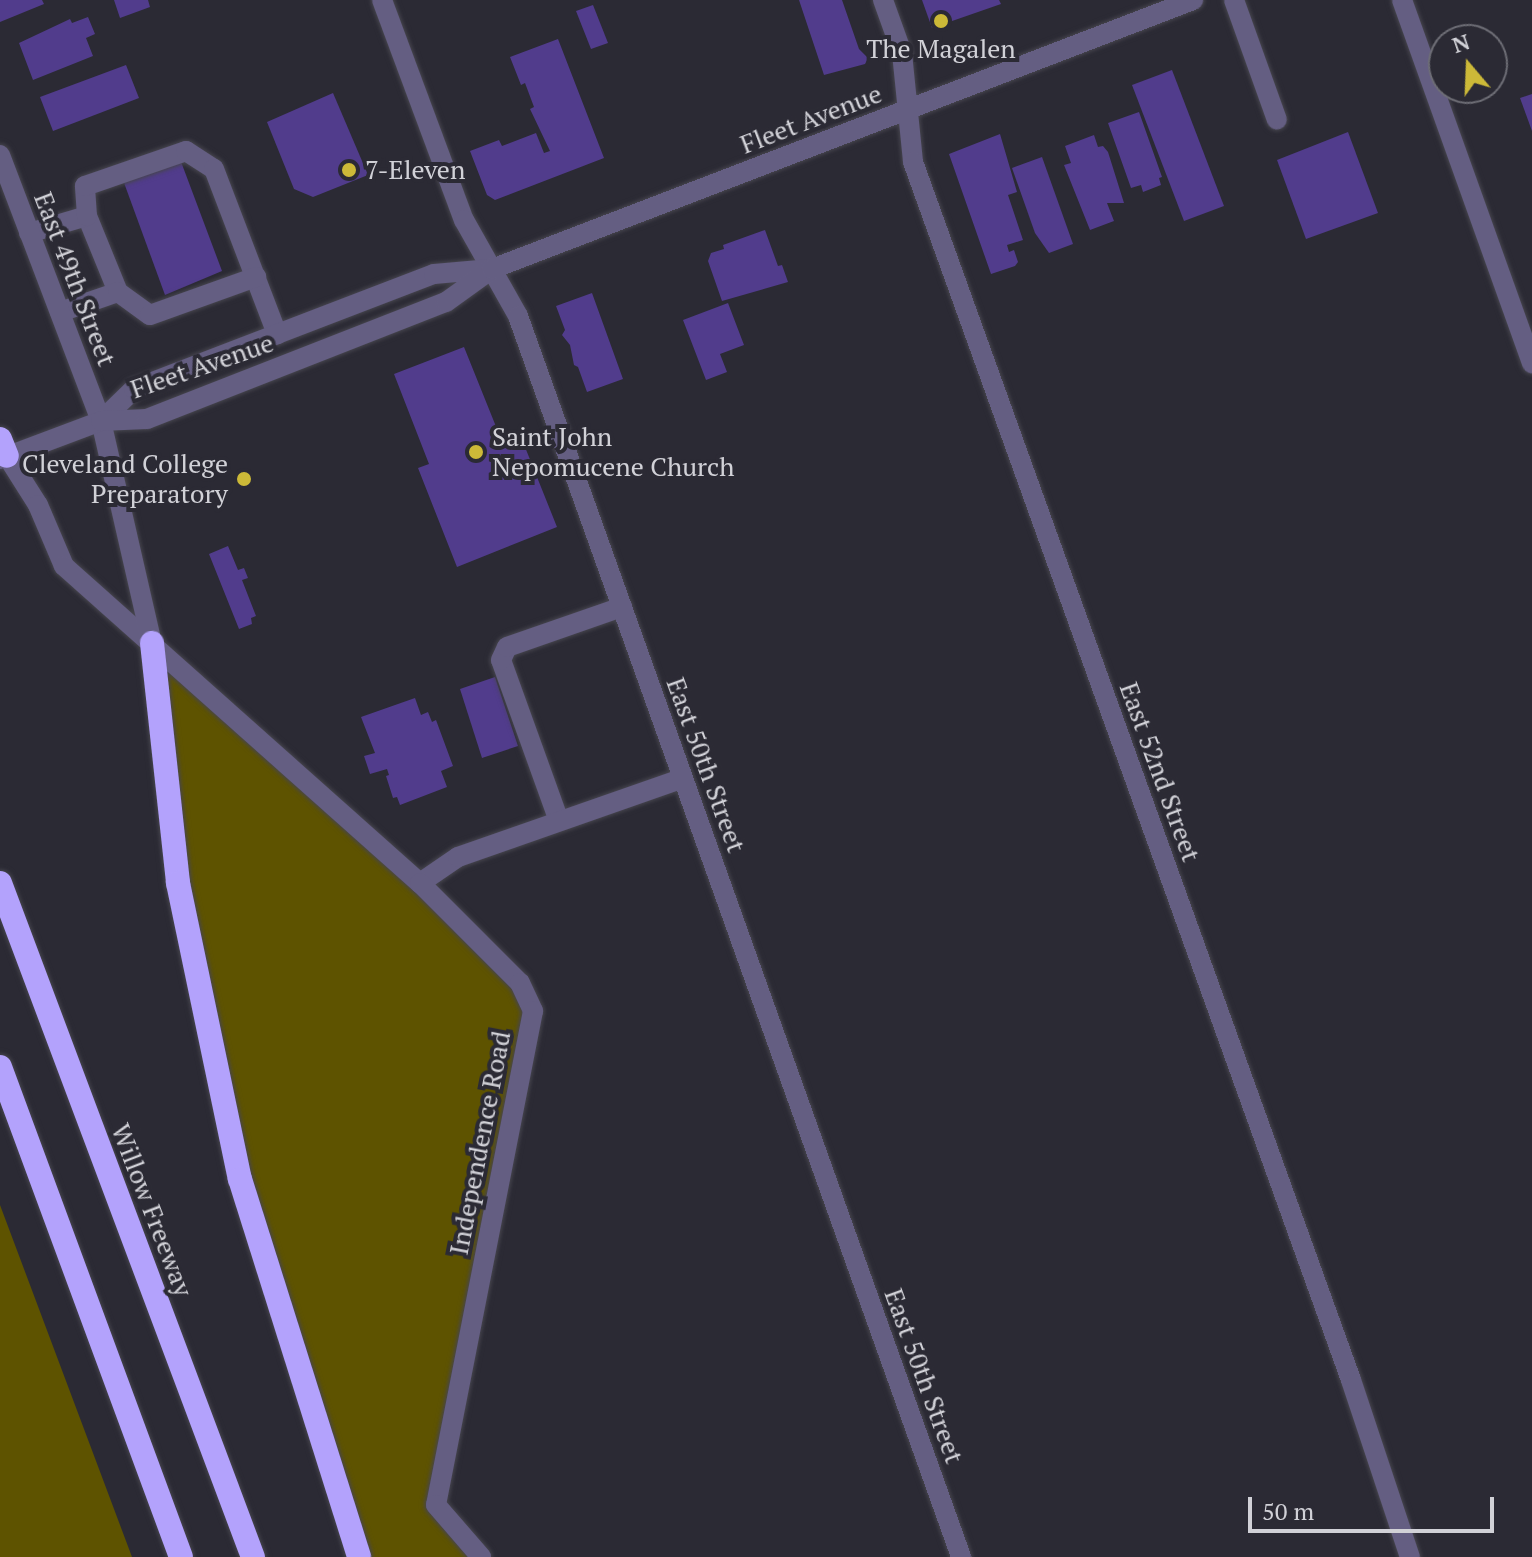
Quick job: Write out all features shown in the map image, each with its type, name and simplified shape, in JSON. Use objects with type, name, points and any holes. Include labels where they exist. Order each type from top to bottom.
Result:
[{"type":"highway","points":[[152,643],[178,883],[240,1179],[359,1557]]},
{"type":"highway","name":"Willow Freeway","points":[[0,883],[253,1557]]},
{"type":"highway","points":[[0,1067],[181,1557]]},
{"type":"street","name":"East 50th Street","points":[[382,0],[464,220],[518,316],[961,1557]]},
{"type":"street","name":"East 52nd Street","points":[[883,0],[902,53],[913,162],[1351,1380],[1410,1557]]},
{"type":"street","name":"Fleet Avenue","points":[[2,452],[101,421],[147,419],[446,302],[492,269],[1193,0]]},
{"type":"street","points":[[1234,0],[1277,120]]},
{"type":"street","points":[[1402,0],[1532,363]]},
{"type":"street","points":[[256,277],[150,315],[118,292],[87,216],[85,186],[186,151],[214,169],[256,277],[277,334]]},
{"type":"street","name":"East 49th Street","points":[[0,155],[101,421]]},
{"type":"street","points":[[29,233],[87,216]]},
{"type":"street","name":"Fleet Avenue","points":[[101,421],[134,389],[434,274],[492,269]]},
{"type":"street","points":[[60,312],[118,292]]},
{"type":"street","points":[[101,421],[152,643]]},
{"type":"street","name":"Independence Road","points":[[2,452],[38,505],[64,566],[107,608],[152,643],[420,883],[520,983],[533,1011],[436,1505],[481,1557]]},
{"type":"street","points":[[559,821],[501,660],[507,647],[622,607]]},
{"type":"street","points":[[420,883],[458,857],[683,778]]},
{"type":"shaded area","points":[[152,643],[420,883],[533,1011],[436,1505],[481,1557],[359,1557],[240,1179],[178,883]]},
{"type":"shaded area","points":[[0,1205],[132,1557],[0,1557]]},
{"type":"building","points":[[0,0],[42,0],[44,4],[0,22]]},
{"type":"building","points":[[114,0],[148,0],[150,7],[120,18]]},
{"type":"building","points":[[799,0],[842,0],[859,49],[868,58],[865,64],[824,75]]},
{"type":"building","name":"The Magalen","points":[[922,0],[999,0],[1001,4],[932,28]]},
{"type":"building","points":[[593,5],[608,43],[591,49],[576,11]]},
{"type":"building","points":[[88,17],[95,34],[86,38],[93,56],[33,80],[19,43],[70,19],[72,23]]},
{"type":"building","points":[[558,39],[604,158],[495,200],[487,195],[470,151],[499,140],[502,146],[536,133],[544,153],[550,151],[530,109],[534,107],[525,83],[521,85],[510,57]]},
{"type":"building","points":[[126,65],[139,98],[53,131],[40,97]]},
{"type":"building","points":[[1172,70],[1224,206],[1184,221],[1132,85]]},
{"type":"building","points":[[333,93],[368,175],[313,197],[294,189],[267,122]]},
{"type":"building","points":[[1532,94],[1532,131],[1520,98]]},
{"type":"building","points":[[1139,112],[1162,177],[1159,178],[1161,185],[1143,192],[1141,185],[1131,188],[1108,123]]},
{"type":"building","points":[[1348,132],[1378,213],[1306,239],[1277,160]]},
{"type":"building","points":[[1000,134],[1017,192],[1008,195],[1023,240],[1007,245],[1009,252],[1014,250],[1018,262],[1015,266],[991,274],[949,154]]},
{"type":"building","points":[[1094,135],[1098,147],[1103,146],[1108,152],[1124,203],[1107,203],[1114,221],[1090,230],[1064,165],[1071,163],[1065,146]]},
{"type":"building","points":[[1042,157],[1073,244],[1049,253],[1035,233],[1012,168]]},
{"type":"building","points":[[180,159],[222,271],[165,295],[123,180]]},
{"type":"building","points":[[765,230],[778,266],[782,265],[788,282],[722,301],[708,261],[711,253],[724,249],[723,245]]},
{"type":"building","points":[[592,293],[623,379],[587,392],[578,367],[574,365],[570,345],[562,335],[565,330],[556,306]]},
{"type":"building","points":[[728,303],[744,345],[720,354],[727,372],[706,380],[683,320]]},
{"type":"building","name":"Saint John Nepomucene Church","points":[[464,347],[501,439],[519,432],[557,527],[457,567],[418,468],[429,464],[394,374]]},
{"type":"building","points":[[228,546],[238,570],[244,568],[248,578],[242,580],[256,616],[251,618],[252,624],[239,629],[209,554]]},
{"type":"building","points":[[495,677],[518,746],[482,758],[460,689]]},
{"type":"building","points":[[415,698],[421,715],[428,712],[432,722],[436,720],[453,766],[441,771],[447,787],[400,805],[397,797],[393,798],[387,769],[370,774],[364,756],[375,753],[361,717]]},
{"type":"place","name":"The Magalen","points":[[941,21]]},
{"type":"place","name":"7-Eleven","points":[[349,170]]},
{"type":"place","name":"Saint John Nepomucene Church","points":[[476,452]]},
{"type":"place","name":"Cleveland College Preparatory","points":[[244,479]]}]
